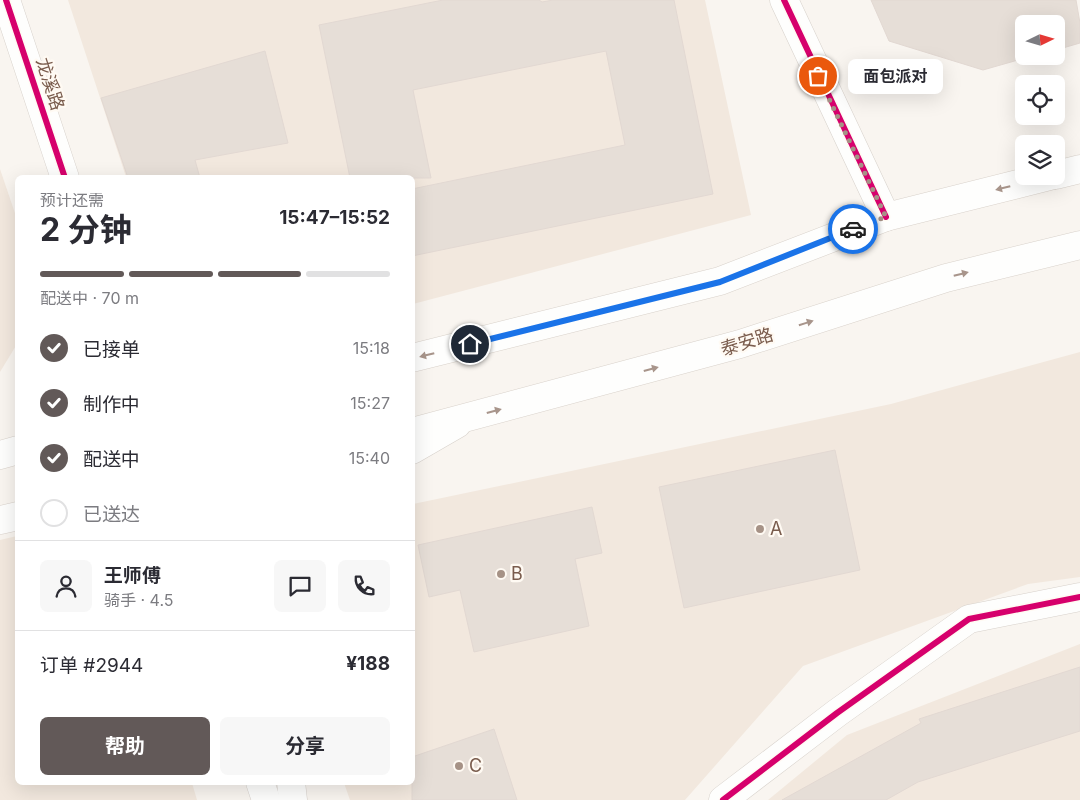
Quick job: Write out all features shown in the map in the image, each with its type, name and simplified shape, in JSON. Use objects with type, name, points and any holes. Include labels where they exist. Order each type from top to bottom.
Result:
[{"type":"main road","name":"龙溪路","points":[[6,0],[64,175]]},
{"type":"main road","points":[[784,0],[886,217]]},
{"type":"main road","points":[[1065,173],[1080,169]]},
{"type":"main road","points":[[415,357],[720,282],[886,217],[1015,185]]},
{"type":"main road","name":"泰安路","points":[[415,431],[740,344],[946,278],[1080,245]]},
{"type":"main road","points":[[415,448],[466,419]]},
{"type":"main road","points":[[0,455],[15,451]]},
{"type":"main road","points":[[0,520],[15,517]]},
{"type":"main road","points":[[723,800],[837,713],[969,619],[1080,597]]},
{"type":"main road","points":[[261,785],[266,800]]},
{"type":"main road","points":[[291,785],[293,800]]},
{"type":"shaded area","points":[[68,0],[705,0],[751,215],[415,303],[415,175],[125,175]]},
{"type":"shaded area","points":[[0,169],[15,213],[15,347],[0,372]]},
{"type":"shaded area","points":[[1080,352],[1080,577],[1028,584],[803,666],[685,800],[350,800],[345,785],[415,785],[415,504],[891,404]]},
{"type":"shaded area","points":[[15,536],[15,785],[193,785],[197,800],[0,800],[0,540]]},
{"type":"shaded area","points":[[1080,644],[1080,800],[768,800],[847,735]]},
{"type":"building","points":[[443,0],[539,0],[542,2],[553,0],[674,0],[713,194],[415,255],[415,188],[625,145],[606,51],[413,90],[431,178],[415,178],[415,175],[349,175],[319,25]]},
{"type":"building","points":[[871,0],[1076,0],[1080,23],[1080,43],[1065,47],[1065,15],[1015,15],[1015,61],[983,70],[889,41]]},
{"type":"building","points":[[265,51],[288,143],[195,160],[199,175],[127,175],[101,98]]},
{"type":"building","name":"A","points":[[835,450],[860,570],[684,608],[659,487]]},
{"type":"building","name":"B","points":[[592,507],[602,553],[575,559],[589,626],[474,652],[460,590],[429,597],[418,545]]},
{"type":"building","points":[[1080,667],[1080,731],[918,782],[886,800],[782,800],[921,723],[919,719]]},
{"type":"building","name":"C","points":[[494,729],[517,800],[412,800],[412,785],[415,785],[415,756]]},
{"type":"cycle path","points":[[6,0],[64,175]]},
{"type":"cycle path","points":[[784,0],[886,217]]},
{"type":"cycle path","points":[[723,800],[837,713],[969,619],[1080,597]]},
{"type":"way so far","points":[[818,76],[886,217],[853,229]]},
{"type":"place","name":"面包派对","points":[[818,76]]},
{"type":"place","name":"A","points":[[760,529]]},
{"type":"place","name":"B","points":[[501,574]]},
{"type":"place","name":"C","points":[[459,766]]},
{"type":"route","points":[[470,344],[720,282],[853,229]]}]
